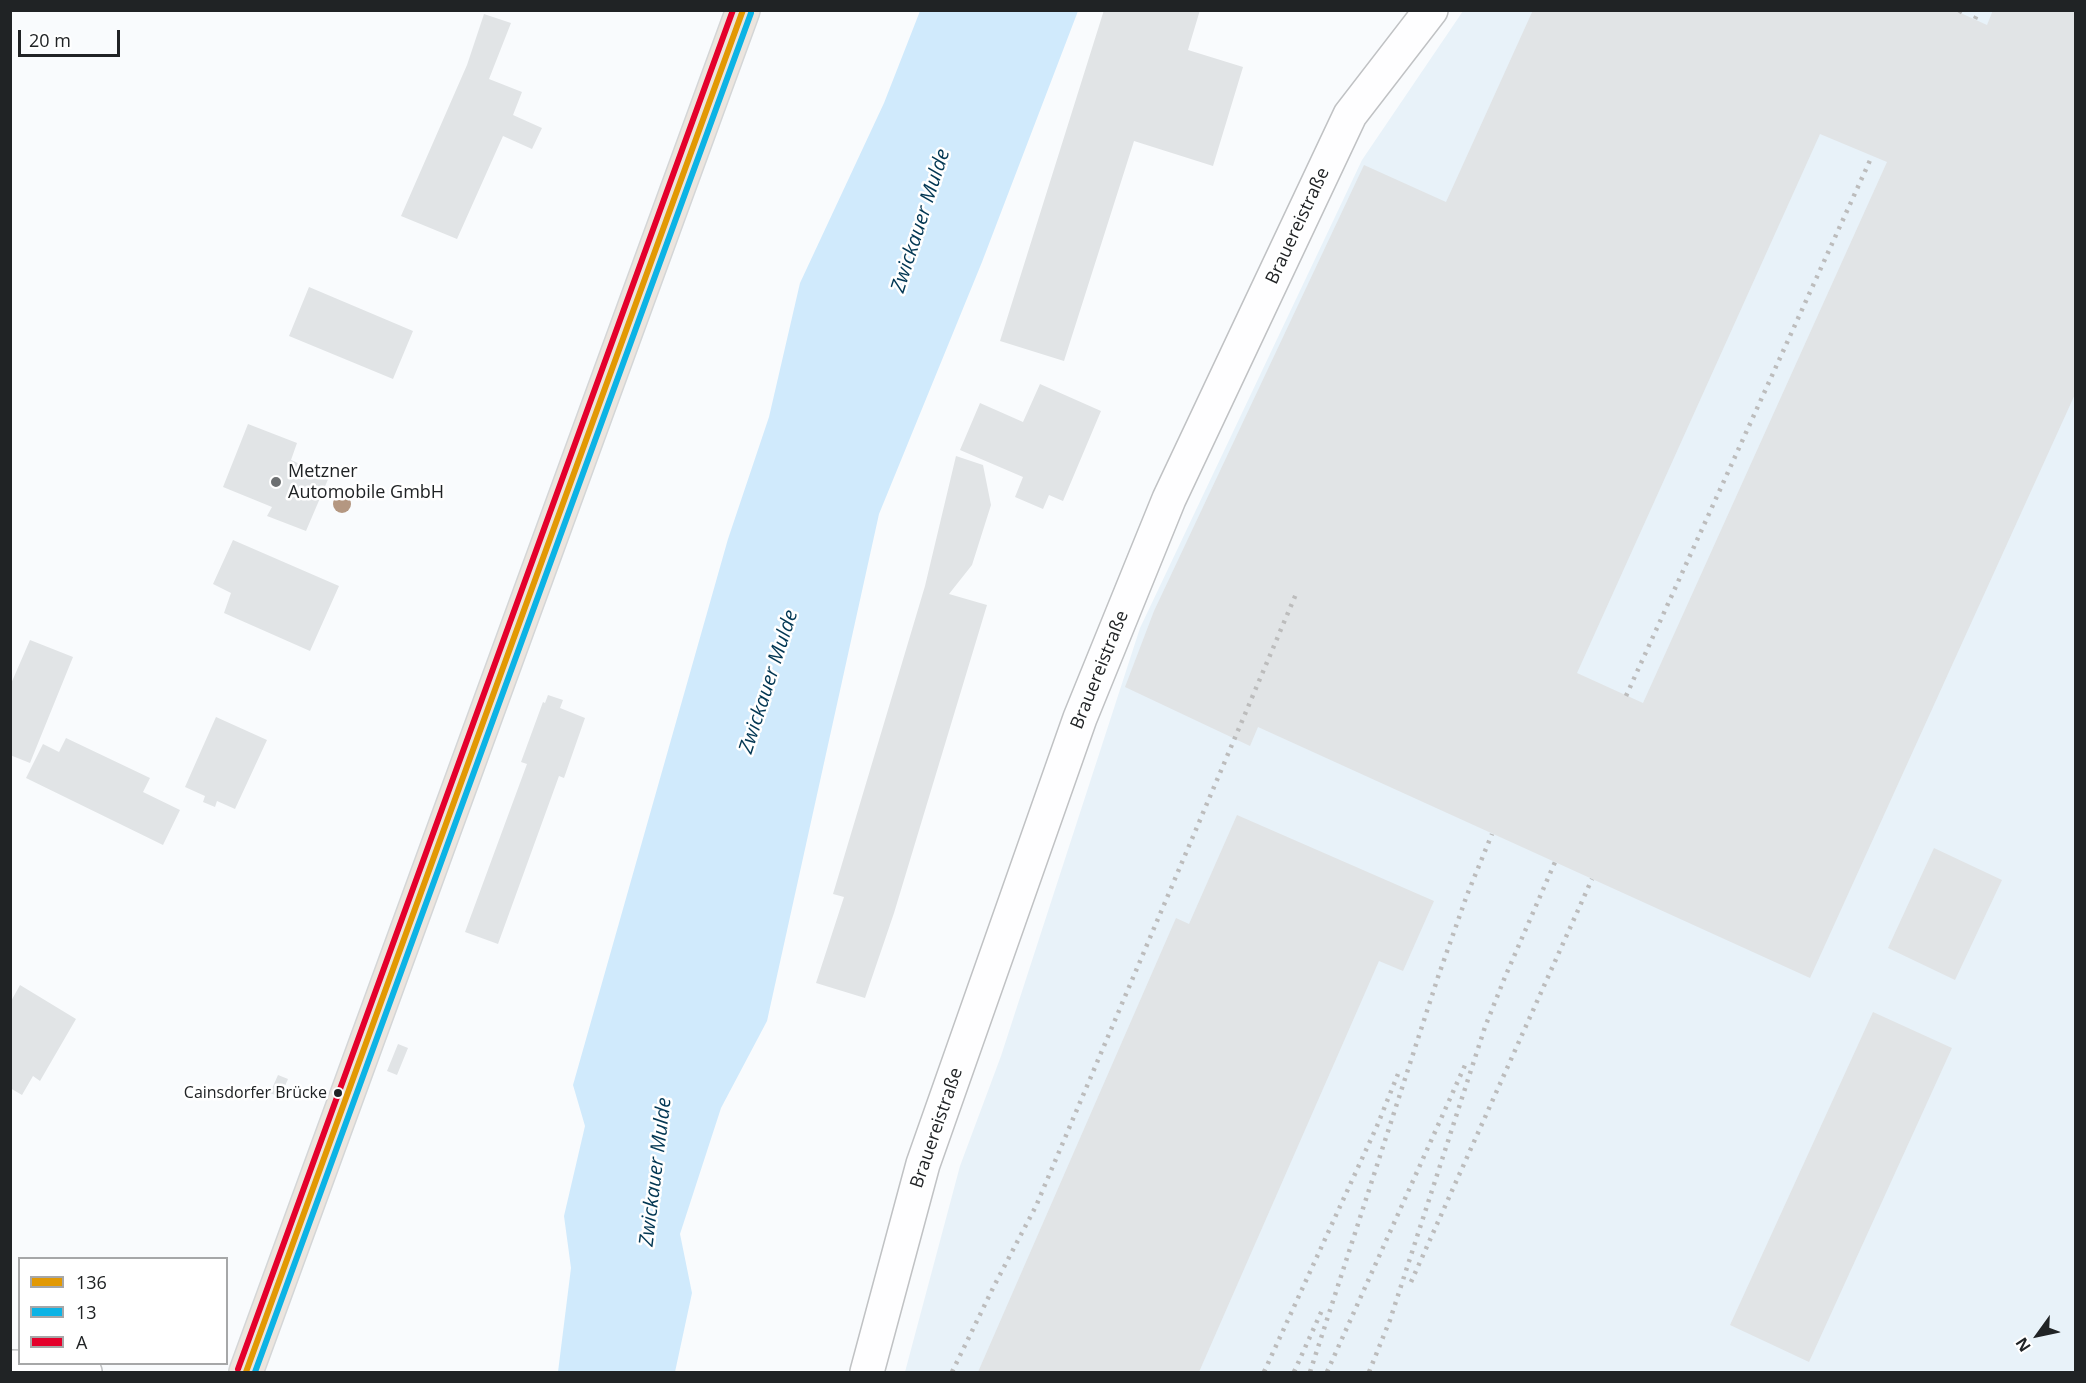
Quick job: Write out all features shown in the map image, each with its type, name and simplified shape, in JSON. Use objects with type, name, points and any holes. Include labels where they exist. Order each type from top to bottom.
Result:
[{"type":"main road","points":[[246,1372],[743,10]]},
{"type":"street","name":"Brauereistraße","points":[[867,1372],[923,1164],[1080,718],[1169,499],[1350,115],[1431,10]]},
{"type":"street","points":[[10,1367],[58,1368],[85,1372]]},
{"type":"shaded area","points":[[1463,11],[2075,11],[2075,1372],[905,1372],[960,1166],[1001,1056],[1140,628],[1362,160]]},
{"type":"water","name":"Zwickauer Mulde","points":[[920,11],[1078,11],[982,262],[879,514],[767,1021],[721,1108],[680,1234],[692,1293],[675,1372],[558,1372],[571,1268],[564,1216],[585,1126],[573,1085],[728,539],[769,417],[800,283],[884,103]]},
{"type":"building","points":[[1104,10],[1200,10],[1188,50],[1243,67],[1213,166],[1134,141],[1064,361],[1000,341]]},
{"type":"building","points":[[1533,10],[1954,10],[1987,25],[1993,10],[2076,10],[2076,392],[1810,978],[1258,727],[1250,746],[1125,687],[1154,611],[1364,165],[1446,202]],"holes":[[[1820,134],[1887,162],[1643,703],[1577,673]]]},
{"type":"building","points":[[484,14],[511,23],[489,79],[522,92],[513,115],[542,128],[532,149],[503,136],[457,239],[401,216],[467,65]]},
{"type":"building","points":[[309,287],[413,331],[393,379],[289,336]]},
{"type":"building","points":[[1040,384],[1101,411],[1063,501],[1049,495],[1043,509],[1015,497],[1023,477],[960,450],[980,403],[1023,422]]},
{"type":"building","name":"Metzner Automobile GmbH","points":[[248,424],[297,443],[291,460],[329,477],[306,531],[267,516],[272,507],[223,487]]},
{"type":"building","points":[[956,456],[983,465],[991,505],[972,565],[949,594],[987,605],[894,913],[865,998],[816,983],[844,897],[833,894],[925,586]]},
{"type":"building","points":[[233,540],[339,586],[310,651],[224,613],[231,593],[213,584]]},
{"type":"building","points":[[30,640],[73,657],[30,763],[10,755],[10,686]]},
{"type":"building","points":[[548,695],[563,700],[560,708],[585,718],[564,778],[559,776],[498,944],[465,932],[527,764],[521,762],[543,702],[545,703]]},
{"type":"building","points":[[216,717],[267,740],[235,809],[217,801],[215,807],[203,802],[205,796],[185,787]]},
{"type":"building","points":[[66,738],[150,778],[143,792],[180,810],[163,845],[26,778],[43,744],[59,752]]},
{"type":"building","points":[[1237,815],[1434,901],[1403,971],[1379,961],[1199,1372],[978,1372],[1176,918],[1189,924]]},
{"type":"building","points":[[1934,848],[2002,880],[1955,980],[1888,948]]},
{"type":"building","points":[[20,985],[76,1019],[40,1081],[33,1076],[22,1095],[10,1088],[10,1003]]},
{"type":"building","points":[[1873,1012],[1952,1048],[1809,1362],[1730,1325]]},
{"type":"building","points":[[398,1044],[408,1048],[397,1075],[387,1071]]},
{"type":"building","points":[[278,1075],[288,1079],[280,1097],[270,1093]]},
{"type":"railway","points":[[1975,19],[1979,10]]},
{"type":"railway","points":[[1626,696],[1872,156]]},
{"type":"railway","points":[[952,1372],[1036,1206],[1296,594]]},
{"type":"railway","points":[[1310,1372],[1438,977],[1467,895],[1492,834]]},
{"type":"railway","points":[[1369,1372],[1390,1320],[1485,1027],[1555,862]]},
{"type":"railway","points":[[1411,1282],[1592,879]]},
{"type":"railway","points":[[1327,1372],[1466,1063]]},
{"type":"railway","points":[[1264,1372],[1377,1126],[1398,1074]]},
{"type":"railway","points":[[1294,1372],[1323,1308]]},
{"type":"transit line","name":"A","points":[[238,1369],[733,10]]},
{"type":"transit line","name":"136","points":[[246,1372],[743,10]]},
{"type":"transit line","name":"13","points":[[255,1372],[751,13]]},
{"type":"place","name":"Metzner Automobile GmbH","points":[[276,482]]},
{"type":"place","name":"Cainsdorfer Brücke","points":[[338,1093]]}]
